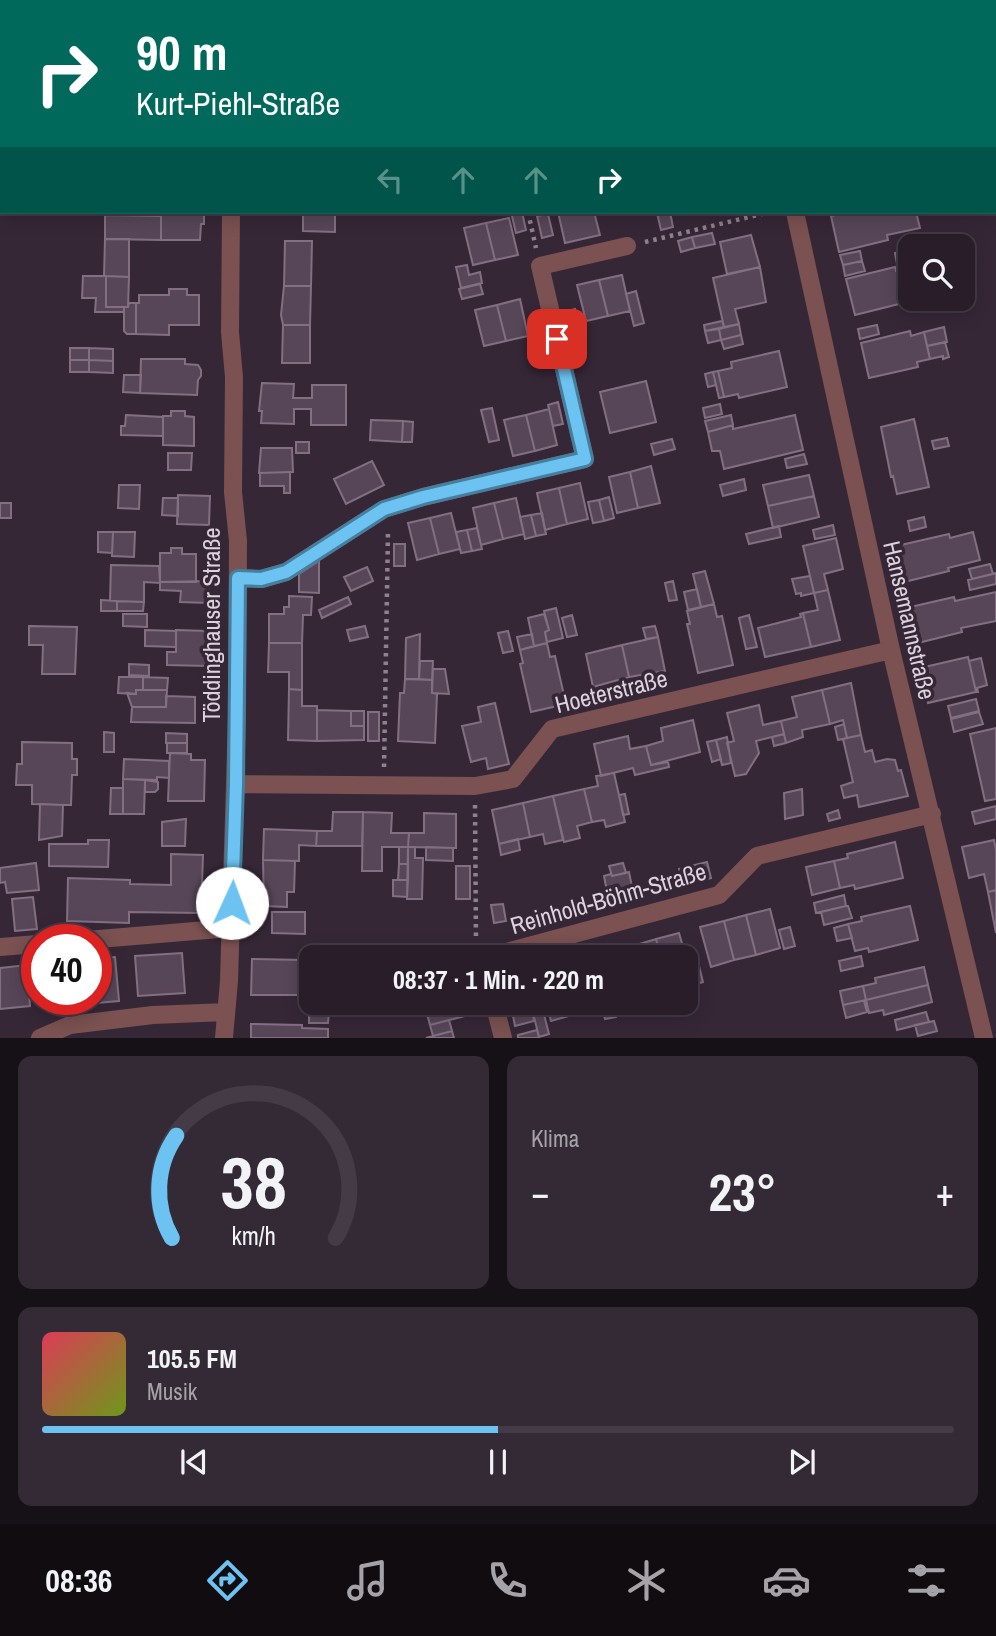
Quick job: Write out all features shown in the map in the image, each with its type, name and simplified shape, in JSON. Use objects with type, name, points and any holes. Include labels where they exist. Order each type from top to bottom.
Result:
[{"type":"street","name":"Töddinghauser Straße","points":[[224,1038],[236,784],[238,578],[238,541],[233,492],[231,214]]},
{"type":"street","name":"Hansemannstraße","points":[[795,214],[891,650],[984,1038]]},
{"type":"street","points":[[238,578],[261,579],[286,572],[384,509],[423,497],[585,459],[541,266],[627,246]]},
{"type":"street","name":"Hoeterstraße","points":[[236,784],[475,786],[513,779],[552,729],[891,650]]},
{"type":"street","name":"Reinhold-Böhm-Straße","points":[[507,945],[719,895],[757,856],[932,814]]},
{"type":"street","points":[[112,938],[231,928]]},
{"type":"street","points":[[0,947],[21,945]]},
{"type":"street","points":[[40,1038],[70,1026],[153,1014],[226,1012]]},
{"type":"street","points":[[497,1015],[503,1038]]},
{"type":"path","points":[[528,214],[541,266]]},
{"type":"path","points":[[627,246],[762,214]]},
{"type":"path","points":[[383,785],[388,519],[384,509]]},
{"type":"path","points":[[475,786],[482,945]]},
{"type":"building","points":[[161,214],[204,214],[200,240],[161,240]]},
{"type":"building","points":[[303,214],[335,214],[335,232],[303,231]]},
{"type":"building","points":[[511,214],[522,214],[526,230],[516,233]]},
{"type":"building","points":[[548,214],[553,235],[542,238],[537,216]]},
{"type":"building","points":[[558,214],[595,214],[600,235],[565,243]]},
{"type":"building","points":[[657,214],[670,214],[673,227],[661,230]]},
{"type":"building","points":[[916,214],[920,228],[887,235],[888,240],[839,252],[831,216]]},
{"type":"building","points":[[105,215],[161,216],[161,240],[105,239]]},
{"type":"building","points":[[509,218],[518,255],[495,260],[486,223]]},
{"type":"building","points":[[486,223],[495,260],[473,265],[464,228]]},
{"type":"building","points":[[712,233],[715,244],[695,248],[692,237]]},
{"type":"building","points":[[751,235],[760,267],[727,274],[720,242]]},
{"type":"building","points":[[692,237],[695,248],[681,252],[678,241]]},
{"type":"building","points":[[105,239],[129,239],[129,277],[104,276]]},
{"type":"building","points":[[285,241],[312,241],[311,286],[284,286]]},
{"type":"building","points":[[860,251],[862,261],[843,265],[840,255]]},
{"type":"building","points":[[862,261],[865,271],[845,276],[843,265]]},
{"type":"building","points":[[467,265],[469,275],[480,272],[482,283],[461,288],[456,267]]},
{"type":"building","points":[[760,267],[766,302],[735,309],[739,324],[724,327],[713,278]]},
{"type":"building","points":[[895,267],[898,270],[898,304],[855,315],[846,279]]},
{"type":"building","points":[[622,275],[630,311],[608,316],[599,280]]},
{"type":"building","points":[[83,276],[106,276],[106,307],[124,307],[124,312],[95,312],[96,298],[82,298]]},
{"type":"building","points":[[106,276],[129,277],[128,307],[106,307]]},
{"type":"building","points":[[599,280],[608,316],[586,321],[577,285]]},
{"type":"building","points":[[480,284],[483,294],[462,299],[459,289]]},
{"type":"building","points":[[284,286],[311,286],[310,325],[283,325],[281,315]]},
{"type":"building","points":[[169,289],[187,289],[187,295],[199,295],[199,325],[169,325],[169,335],[136,334],[136,303],[139,303],[139,295],[169,295]]},
{"type":"building","points":[[636,291],[644,323],[634,326],[626,294]]},
{"type":"building","points":[[520,299],[528,336],[506,341],[497,305]]},
{"type":"building","points":[[129,303],[136,303],[136,334],[127,334],[124,331],[124,307],[128,307]]},
{"type":"building","points":[[497,305],[506,341],[484,346],[475,310]]},
{"type":"building","points":[[575,309],[580,330],[569,333],[564,312]]},
{"type":"building","points":[[722,321],[724,327],[705,331],[704,325]]},
{"type":"building","points":[[543,323],[548,344],[537,346],[532,325]]},
{"type":"building","points":[[739,324],[741,335],[721,340],[719,329]]},
{"type":"building","points":[[283,325],[310,325],[310,363],[282,363]]},
{"type":"building","points":[[877,325],[879,334],[860,339],[858,329]]},
{"type":"building","points":[[944,327],[947,342],[927,346],[924,332]]},
{"type":"building","points":[[719,329],[721,340],[708,343],[705,331]]},
{"type":"building","points":[[910,331],[911,336],[924,332],[930,359],[917,362],[918,367],[869,378],[861,343]]},
{"type":"building","points":[[741,335],[743,344],[724,349],[721,340]]},
{"type":"building","points":[[945,342],[949,357],[930,359],[927,346]]},
{"type":"building","points":[[70,348],[89,348],[89,360],[70,360]]},
{"type":"building","points":[[89,348],[113,349],[113,361],[89,360]]},
{"type":"building","points":[[779,351],[787,387],[739,398],[738,394],[724,397],[718,371],[732,368],[731,362]]},
{"type":"building","points":[[141,359],[185,359],[185,364],[198,365],[201,376],[198,380],[197,395],[140,393]]},
{"type":"building","points":[[70,360],[89,360],[89,372],[70,372]]},
{"type":"building","points":[[89,360],[113,361],[113,373],[89,372]]},
{"type":"building","points":[[718,371],[724,397],[719,398],[713,372]]},
{"type":"building","points":[[713,372],[716,385],[708,387],[705,374]]},
{"type":"building","points":[[124,375],[141,375],[140,393],[123,392]]},
{"type":"building","points":[[646,381],[656,422],[610,433],[600,392]]},
{"type":"building","points":[[262,383],[294,384],[293,398],[312,398],[312,385],[346,385],[346,425],[311,425],[311,409],[294,409],[294,424],[261,423],[262,411],[259,411]]},
{"type":"building","points":[[558,402],[563,424],[553,426],[548,405]]},
{"type":"building","points":[[720,404],[722,414],[705,418],[703,408]]},
{"type":"building","points":[[492,408],[499,440],[489,442],[481,410]]},
{"type":"building","points":[[549,409],[557,445],[535,451],[526,415]]},
{"type":"building","points":[[171,411],[185,411],[185,416],[194,417],[194,446],[163,445],[163,416],[171,416]]},
{"type":"building","points":[[126,415],[163,417],[163,436],[121,435],[121,426],[125,426]]},
{"type":"building","points":[[526,415],[535,451],[513,456],[504,420]]},
{"type":"building","points":[[731,415],[733,425],[708,432],[705,421]]},
{"type":"building","points":[[795,415],[803,450],[724,469],[720,451],[712,451],[708,432]]},
{"type":"building","points":[[914,419],[929,487],[897,494],[881,427]]},
{"type":"building","points":[[371,420],[403,421],[402,442],[370,440]]},
{"type":"building","points":[[403,421],[413,422],[412,442],[402,442]]},
{"type":"building","points":[[947,438],[949,446],[934,449],[932,441]]},
{"type":"building","points":[[672,439],[675,449],[654,455],[651,444]]},
{"type":"building","points":[[296,442],[309,442],[309,453],[296,453]]},
{"type":"building","points":[[261,448],[292,448],[293,472],[259,473]]},
{"type":"building","points":[[168,453],[192,453],[191,470],[168,470]]},
{"type":"building","points":[[804,454],[807,464],[787,468],[785,459]]},
{"type":"building","points":[[372,461],[384,485],[346,504],[334,479]]},
{"type":"building","points":[[651,466],[660,503],[638,508],[630,472]]},
{"type":"building","points":[[290,472],[290,493],[284,493],[284,486],[260,486],[260,473]]},
{"type":"building","points":[[630,472],[638,508],[617,513],[609,477]]},
{"type":"building","points":[[809,475],[814,496],[768,506],[763,485]]},
{"type":"building","points":[[744,479],[746,490],[723,496],[720,485]]},
{"type":"building","points":[[580,483],[588,519],[567,524],[559,488]]},
{"type":"building","points":[[119,485],[140,485],[139,509],[118,508]]},
{"type":"building","points":[[559,488],[567,524],[545,530],[537,493]]},
{"type":"building","points":[[178,495],[210,496],[209,525],[177,524]]},
{"type":"building","points":[[814,496],[819,517],[773,528],[768,506]]},
{"type":"building","points":[[609,497],[614,518],[604,521],[599,500]]},
{"type":"building","points":[[163,498],[178,498],[178,516],[162,515]]},
{"type":"building","points":[[516,498],[524,534],[503,539],[494,503]]},
{"type":"building","points":[[599,500],[604,521],[593,523],[588,502]]},
{"type":"building","points":[[0,503],[11,503],[11,518],[0,518]]},
{"type":"building","points":[[494,503],[503,539],[481,545],[473,508]]},
{"type":"building","points":[[451,513],[460,549],[439,554],[430,518]]},
{"type":"building","points":[[542,513],[546,534],[536,536],[531,515]]},
{"type":"building","points":[[531,515],[536,536],[525,539],[520,517]]},
{"type":"building","points":[[924,517],[926,527],[910,531],[908,521]]},
{"type":"building","points":[[430,518],[439,554],[417,560],[408,523]]},
{"type":"building","points":[[833,525],[835,535],[815,539],[813,530]]},
{"type":"building","points":[[779,526],[781,537],[749,544],[746,534]]},
{"type":"building","points":[[477,528],[482,549],[472,551],[467,530]]},
{"type":"building","points":[[467,530],[472,551],[461,553],[456,532]]},
{"type":"building","points":[[98,532],[113,532],[112,553],[98,552]]},
{"type":"building","points":[[113,532],[135,532],[134,557],[112,556]]},
{"type":"building","points":[[973,532],[980,560],[900,583],[892,547],[949,534],[950,538]]},
{"type":"building","points":[[836,538],[843,569],[824,574],[828,590],[814,593],[803,546]]},
{"type":"building","points":[[394,544],[405,544],[405,566],[394,566]]},
{"type":"building","points":[[171,548],[182,548],[182,554],[196,554],[196,582],[160,582],[160,553],[171,553]]},
{"type":"building","points":[[319,561],[319,593],[299,592],[299,574]]},
{"type":"building","points":[[990,564],[993,574],[972,579],[969,569]]},
{"type":"building","points":[[111,565],[159,566],[160,583],[144,582],[144,602],[110,601]]},
{"type":"building","points":[[367,567],[373,581],[351,591],[344,577]]},
{"type":"building","points":[[705,571],[714,604],[701,607],[693,574]]},
{"type":"building","points":[[996,573],[996,584],[970,590],[968,580]]},
{"type":"building","points":[[810,576],[814,593],[801,596],[801,593],[796,594],[792,579]]},
{"type":"building","points":[[209,581],[209,603],[180,602],[181,591],[160,590],[160,582]]},
{"type":"building","points":[[673,581],[677,600],[669,601],[665,583]]},
{"type":"building","points":[[697,589],[701,607],[688,610],[684,592]]},
{"type":"building","points":[[828,590],[840,640],[811,647],[803,613],[818,610],[814,593]]},
{"type":"building","points":[[996,592],[996,621],[961,628],[962,632],[914,644],[906,608],[954,597],[955,601]]},
{"type":"building","points":[[289,596],[312,597],[311,615],[303,615],[302,643],[269,643],[269,614],[284,614],[284,607],[289,607]]},
{"type":"building","points":[[348,597],[351,604],[322,618],[319,610]]},
{"type":"building","points":[[101,600],[117,601],[117,611],[101,611]]},
{"type":"building","points":[[117,601],[144,602],[143,611],[117,611]]},
{"type":"building","points":[[714,604],[717,617],[722,616],[733,665],[698,673],[687,624],[690,624],[687,611]]},
{"type":"building","points":[[556,608],[563,638],[547,642],[545,632],[549,630],[544,611]]},
{"type":"building","points":[[803,613],[811,647],[765,657],[758,628],[801,617],[800,614]]},
{"type":"building","points":[[123,614],[147,614],[147,627],[123,626]]},
{"type":"building","points":[[544,614],[549,630],[545,632],[547,643],[534,646],[528,618]]},
{"type":"building","points":[[572,615],[577,635],[567,637],[562,618]]},
{"type":"building","points":[[749,615],[757,647],[746,649],[739,618]]},
{"type":"building","points":[[29,626],[77,627],[75,674],[42,674],[43,645],[29,645]]},
{"type":"building","points":[[365,626],[368,637],[350,641],[347,630]]},
{"type":"building","points":[[655,626],[658,637],[646,639],[643,628]]},
{"type":"building","points":[[145,630],[176,631],[176,647],[145,646]]},
{"type":"building","points":[[176,630],[208,631],[207,666],[167,665],[167,652],[176,652]]},
{"type":"building","points":[[508,631],[513,651],[503,653],[498,633]]},
{"type":"building","points":[[420,634],[419,679],[405,679],[406,638]]},
{"type":"building","points":[[532,634],[534,646],[520,650],[517,637]]},
{"type":"building","points":[[658,637],[665,671],[629,677],[622,645]]},
{"type":"building","points":[[269,643],[302,643],[302,690],[289,689],[289,672],[268,672]]},
{"type":"building","points":[[547,643],[550,657],[555,656],[566,704],[531,712],[520,664],[523,663],[520,650]]},
{"type":"building","points":[[622,645],[629,677],[593,687],[586,654]]},
{"type":"building","points":[[968,657],[976,692],[928,703],[920,668]]},
{"type":"building","points":[[981,658],[987,685],[977,688],[976,692],[969,661]]},
{"type":"building","points":[[420,661],[433,661],[432,680],[419,679]]},
{"type":"building","points":[[129,664],[149,665],[149,676],[129,675]]},
{"type":"building","points":[[433,669],[445,669],[449,694],[432,693]]},
{"type":"building","points":[[119,677],[143,677],[143,690],[136,690],[136,694],[118,693]]},
{"type":"building","points":[[143,677],[168,678],[167,690],[143,690]]},
{"type":"building","points":[[405,679],[432,680],[432,693],[437,694],[435,743],[398,741],[400,693],[404,693]]},
{"type":"building","points":[[851,683],[861,735],[847,738],[843,720],[830,724],[822,690]]},
{"type":"building","points":[[289,689],[302,690],[302,706],[317,706],[317,741],[288,740]]},
{"type":"building","points":[[136,690],[167,690],[166,707],[132,707],[127,693],[136,694]]},
{"type":"building","points":[[822,690],[830,724],[802,730],[803,737],[786,743],[781,721],[797,717],[792,697]]},
{"type":"building","points":[[166,696],[195,697],[195,723],[131,722],[132,707],[166,707]]},
{"type":"building","points":[[976,699],[979,711],[951,718],[948,706]]},
{"type":"building","points":[[495,703],[509,764],[488,769],[486,758],[471,762],[462,726],[481,722],[478,707]]},
{"type":"building","points":[[759,705],[763,725],[781,721],[784,734],[756,741],[759,753],[746,774],[735,776],[727,743],[734,741],[727,713]]},
{"type":"building","points":[[317,710],[351,711],[351,726],[364,726],[364,740],[317,741]]},
{"type":"building","points":[[351,711],[364,711],[364,726],[351,726]]},
{"type":"building","points":[[368,712],[379,712],[379,741],[368,741]]},
{"type":"building","points":[[979,712],[983,724],[954,732],[951,719]]},
{"type":"building","points":[[693,720],[700,752],[651,765],[646,746],[663,741],[661,728]]},
{"type":"building","points":[[844,724],[847,738],[838,740],[835,727]]},
{"type":"building","points":[[996,728],[996,799],[985,801],[970,734]]},
{"type":"building","points":[[104,732],[114,733],[114,752],[104,752]]},
{"type":"building","points":[[166,733],[187,734],[187,743],[166,743]]},
{"type":"building","points":[[784,734],[786,743],[774,746],[772,737]]},
{"type":"building","points":[[861,735],[865,752],[872,750],[875,762],[895,760],[898,771],[901,770],[908,796],[859,807],[857,795],[844,798],[841,786],[853,782],[843,739]]},
{"type":"building","points":[[628,736],[630,749],[646,746],[651,765],[668,762],[669,767],[635,775],[633,768],[601,776],[594,744]]},
{"type":"building","points":[[727,737],[731,763],[722,765],[716,740]]},
{"type":"building","points":[[716,740],[721,759],[712,762],[707,742]]},
{"type":"building","points":[[22,742],[72,743],[72,759],[77,759],[77,775],[72,775],[71,805],[32,804],[32,785],[16,785],[17,764],[22,764]]},
{"type":"building","points":[[167,743],[187,743],[187,753],[167,753]]},
{"type":"building","points":[[170,753],[191,754],[191,760],[205,760],[204,801],[168,801]]},
{"type":"building","points":[[124,759],[169,761],[169,778],[123,779]]},
{"type":"building","points":[[614,773],[625,822],[606,827],[604,820],[592,822],[584,789],[598,786],[596,776]]},
{"type":"building","points":[[123,779],[145,780],[144,814],[123,814]]},
{"type":"building","points":[[145,780],[158,782],[158,789],[155,792],[145,792]]},
{"type":"building","points":[[111,788],[123,788],[123,814],[110,814]]},
{"type":"building","points":[[584,789],[592,822],[577,826],[580,838],[564,842],[553,796]]},
{"type":"building","points":[[802,789],[803,815],[785,819],[784,793]]},
{"type":"building","points":[[625,794],[629,814],[623,815],[619,795]]},
{"type":"building","points":[[553,796],[563,840],[545,844],[543,834],[530,837],[523,803]]},
{"type":"building","points":[[523,803],[530,837],[499,844],[492,810]]},
{"type":"building","points":[[40,804],[63,805],[62,836],[39,840]]},
{"type":"building","points":[[996,806],[996,819],[975,824],[972,812]]},
{"type":"building","points":[[838,810],[840,818],[829,821],[827,814]]},
{"type":"building","points":[[333,812],[363,812],[362,846],[316,846],[317,831],[332,831]]},
{"type":"building","points":[[363,812],[392,813],[391,833],[409,833],[408,847],[382,847],[382,871],[362,871]]},
{"type":"building","points":[[424,813],[456,814],[456,848],[408,847],[409,833],[424,833]]},
{"type":"building","points":[[186,819],[185,846],[162,846],[162,822]]},
{"type":"building","points":[[264,829],[317,831],[316,846],[299,845],[299,861],[263,860]]},
{"type":"building","points":[[518,839],[520,850],[501,855],[499,844]]},
{"type":"building","points":[[88,840],[109,840],[108,867],[49,866],[49,844],[88,844]]},
{"type":"building","points":[[994,840],[996,890],[988,892],[984,874],[969,878],[962,847]]},
{"type":"building","points":[[895,842],[903,878],[855,889],[854,885],[840,888],[834,861],[848,858],[847,854]]},
{"type":"building","points":[[399,847],[408,847],[408,864],[399,864]]},
{"type":"building","points":[[408,847],[415,847],[415,858],[423,858],[422,899],[407,899]]},
{"type":"building","points":[[426,847],[453,848],[453,861],[426,860]]},
{"type":"building","points":[[171,854],[203,855],[201,913],[129,912],[129,923],[67,921],[68,878],[130,880],[130,884],[171,885]]},
{"type":"building","points":[[263,860],[299,861],[295,861],[294,892],[287,892],[287,907],[264,906]]},
{"type":"building","points":[[834,861],[840,888],[812,895],[806,867]]},
{"type":"building","points":[[707,862],[711,878],[683,886],[679,869]]},
{"type":"building","points":[[36,863],[39,890],[7,893],[5,882],[0,883],[0,868]]},
{"type":"building","points":[[623,863],[626,873],[612,876],[609,866]]},
{"type":"building","points":[[399,864],[408,864],[408,880],[398,880]]},
{"type":"building","points":[[456,866],[470,866],[470,899],[456,899]]},
{"type":"building","points":[[629,872],[633,892],[608,897],[604,876]]},
{"type":"building","points":[[393,880],[408,880],[407,897],[393,896]]},
{"type":"building","points":[[996,890],[996,933],[988,892]]},
{"type":"building","points":[[844,895],[846,906],[816,913],[814,903]]},
{"type":"building","points":[[33,897],[36,924],[21,924],[21,930],[15,931],[12,899]]},
{"type":"building","points":[[503,904],[506,921],[494,923],[491,905]]},
{"type":"building","points":[[848,906],[852,918],[824,925],[821,912]]},
{"type":"building","points":[[910,906],[918,940],[869,952],[868,948],[855,951],[848,924],[862,921],[861,917]]},
{"type":"building","points":[[770,909],[780,948],[756,955],[746,915]]},
{"type":"building","points":[[272,912],[305,912],[305,934],[272,933]]},
{"type":"building","points":[[746,915],[756,955],[734,960],[724,921]]},
{"type":"building","points":[[724,921],[734,960],[711,967],[700,927]]},
{"type":"building","points":[[848,924],[852,938],[837,941],[834,928]]},
{"type":"building","points":[[790,927],[795,946],[784,949],[779,930]]},
{"type":"building","points":[[679,933],[682,945],[658,945],[656,939]]},
{"type":"building","points":[[656,939],[658,945],[636,945]]},
{"type":"building","points":[[182,953],[185,993],[138,996],[135,956]]},
{"type":"building","points":[[861,956],[863,966],[841,971],[839,961]]},
{"type":"building","points":[[112,957],[115,957],[119,1001],[112,1002]]},
{"type":"building","points":[[252,959],[299,960],[299,995],[251,995]]},
{"type":"building","points":[[698,962],[703,982],[698,984]]},
{"type":"building","points":[[21,966],[21,1007],[0,1009],[0,968]]},
{"type":"building","points":[[924,967],[928,985],[866,1000],[863,986],[876,983],[875,978]]},
{"type":"building","points":[[928,985],[932,1002],[884,1015],[883,1010],[869,1013],[866,1000]]},
{"type":"building","points":[[863,986],[866,1000],[843,1005],[840,991]]},
{"type":"building","points":[[866,1000],[867,1012],[846,1018],[843,1005]]},
{"type":"building","points":[[926,1012],[929,1022],[897,1030],[895,1020]]},
{"type":"building","points":[[309,1015],[329,1015],[328,1023],[309,1023]]},
{"type":"building","points":[[427,1015],[469,1015],[430,1025]]},
{"type":"building","points":[[533,1015],[534,1021],[515,1026],[513,1016]]},
{"type":"building","points":[[534,1015],[544,1015],[549,1034],[539,1037]]},
{"type":"building","points":[[549,1015],[572,1015],[551,1021]]},
{"type":"building","points":[[604,1015],[616,1017],[605,1019]]},
{"type":"building","points":[[449,1020],[452,1031],[433,1036],[430,1025]]},
{"type":"building","points":[[934,1021],[937,1031],[918,1036],[915,1025]]},
{"type":"building","points":[[251,1024],[302,1025],[302,1028],[328,1029],[328,1038],[251,1038]]},
{"type":"building","points":[[537,1030],[539,1038],[518,1038],[518,1035]]},
{"type":"building","points":[[452,1031],[454,1038],[426,1038],[433,1036]]},
{"type":"route","points":[[232,903],[238,578],[261,579],[286,572],[384,509],[423,497],[585,459],[557,339]]}]
